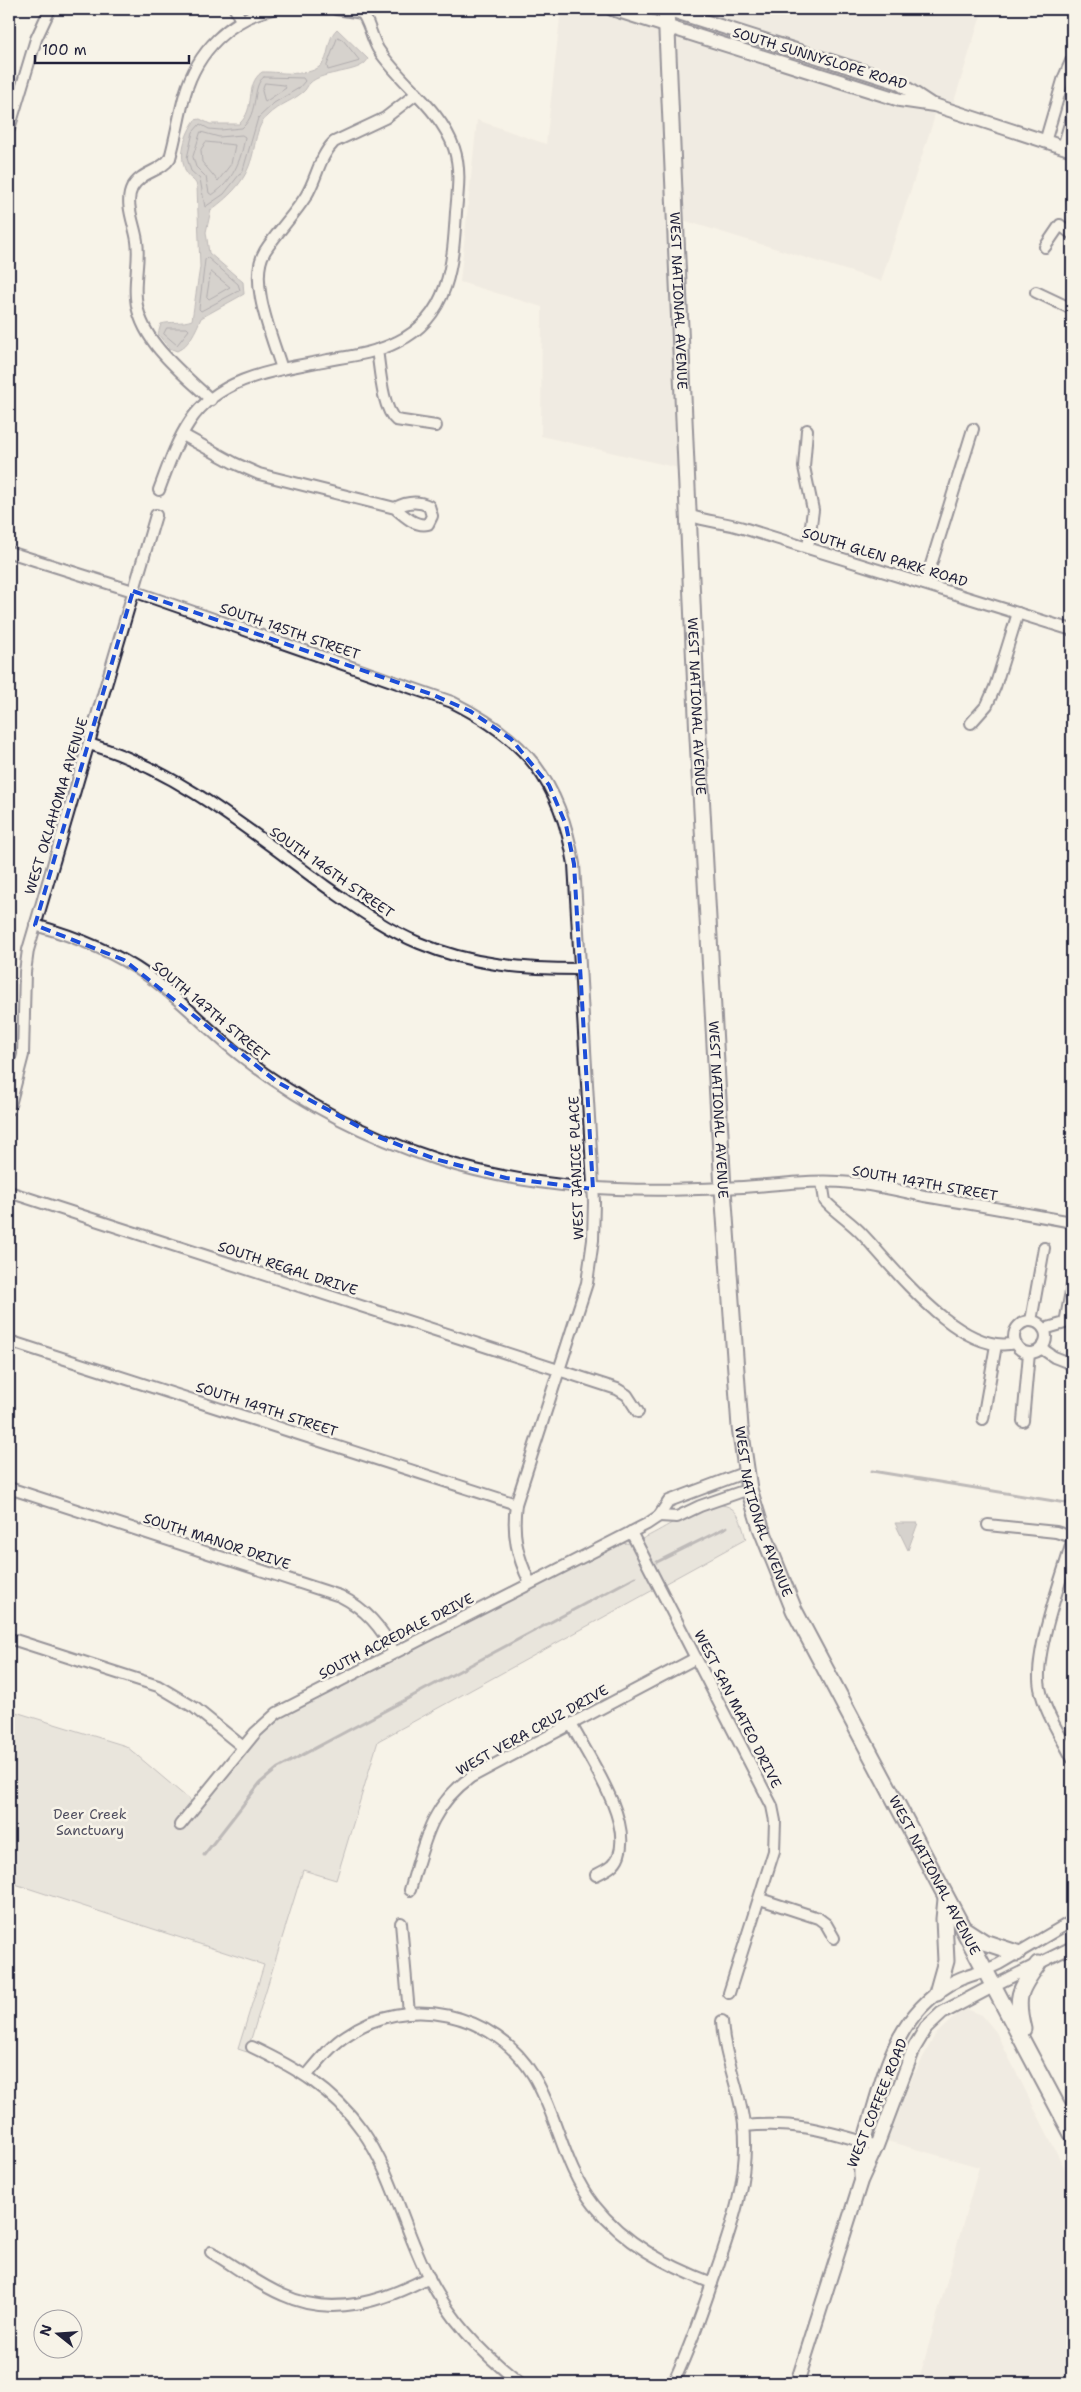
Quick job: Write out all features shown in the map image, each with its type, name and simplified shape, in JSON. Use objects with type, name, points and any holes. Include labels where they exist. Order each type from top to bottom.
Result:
[{"type":"main road","name":"WEST NATIONAL AVENUE","points":[[666,9],[698,738],[723,1188],[740,1427],[749,1489],[767,1546],[794,1610],[946,1900],[986,1970],[1072,2134]]},
{"type":"main road","points":[[937,1993],[946,1961],[944,1919],[946,1900]]},
{"type":"main road","points":[[962,1928],[984,1942],[1017,1953]]},
{"type":"main road","points":[[1031,2056],[1018,2009],[1022,1987],[1038,1964]]},
{"type":"street","points":[[9,129],[36,39],[50,9]]},
{"type":"street","points":[[235,9],[241,20]]},
{"type":"street","points":[[211,400],[156,345],[145,331],[136,297],[139,259],[130,193],[136,181],[147,172],[167,163],[170,158],[185,93],[194,72],[217,39],[241,20],[273,9]]},
{"type":"street","points":[[159,490],[191,420],[211,400],[242,380],[282,369],[378,350],[397,342],[412,333],[435,308],[448,282],[453,256],[459,179],[456,156],[449,137],[438,119],[379,50],[363,10],[336,9]]},
{"type":"street","name":"SOUTH SUNNYSLOPE ROAD","points":[[612,9],[900,100],[934,106],[1068,148]]},
{"type":"street","name":"SOUTH SUNNYSLOPE ROAD","points":[[666,9],[897,82],[934,106]]},
{"type":"street","points":[[1044,142],[1064,77],[1072,59]]},
{"type":"street","points":[[282,369],[259,286],[259,270],[264,252],[309,192],[328,147],[334,142],[385,118],[416,94]]},
{"type":"street","points":[[1068,148],[1072,117]]},
{"type":"street","points":[[1045,248],[1060,225],[1072,234]]},
{"type":"street","points":[[1036,292],[1072,309]]},
{"type":"street","points":[[378,350],[386,401],[392,417],[396,420],[436,426]]},
{"type":"street","points":[[925,584],[973,429]]},
{"type":"street","points":[[807,430],[804,467],[813,510],[808,548]]},
{"type":"street","points":[[183,435],[234,464],[259,474],[395,508]]},
{"type":"street","name":"WEST OKLAHOMA AVENUE","points":[[9,1109],[23,1055],[25,972],[35,925],[156,515]]},
{"type":"street","name":"SOUTH GLEN PARK ROAD","points":[[689,515],[704,521],[722,522],[1072,629]]},
{"type":"street","name":"SOUTH 145TH STREET","points":[[9,552],[133,591],[452,702],[492,724],[511,739],[542,774]]},
{"type":"street","points":[[971,723],[986,705],[995,687],[1018,613]]},
{"type":"street","name":"SOUTH 146TH STREET","points":[[89,744],[130,759],[178,782],[362,912],[399,935],[436,950],[492,964],[537,969],[579,969]]},
{"type":"street","name":"WEST JANICE PLACE","points":[[530,1583],[516,1549],[514,1521],[516,1504],[560,1370],[591,1264],[594,1240],[593,1189],[576,891],[571,844],[560,808],[542,774]]},
{"type":"street","name":"SOUTH 147TH STREET","points":[[35,925],[96,946],[124,960],[154,980],[239,1054],[277,1082],[337,1118],[376,1136],[435,1159],[506,1178],[548,1185],[593,1189],[723,1188],[822,1182],[851,1183],[1072,1222]]},
{"type":"street","points":[[822,1182],[825,1201],[861,1233],[923,1301],[956,1326],[996,1345],[1015,1343]]},
{"type":"street","name":"SOUTH REGAL DRIVE","points":[[9,1192],[624,1392],[638,1412]]},
{"type":"street","points":[[1031,1321],[1044,1248]]},
{"type":"street","points":[[1044,1329],[1069,1324],[1072,1286]]},
{"type":"street","points":[[1025,1321],[1041,1324],[1044,1329],[1046,1339],[1042,1348],[1030,1353],[1022,1351],[1015,1343],[1014,1332],[1025,1321]]},
{"type":"street","name":"SOUTH 149TH STREET","points":[[9,1341],[516,1504]]},
{"type":"street","points":[[983,1419],[996,1345]]},
{"type":"street","points":[[1042,1348],[1054,1357],[1072,1364]]},
{"type":"street","points":[[1023,1421],[1030,1353]]},
{"type":"street","name":"SOUTH ACREDALE DRIVE","points":[[180,1825],[255,1733],[277,1713],[631,1532],[660,1516],[670,1501],[746,1472]]},
{"type":"street","name":"SOUTH MANOR DRIVE","points":[[9,1488],[340,1596],[367,1613],[378,1624],[394,1652]]},
{"type":"street","name":"SOUTH ACREDALE DRIVE","points":[[660,1516],[678,1517],[700,1506],[749,1489]]},
{"type":"street","points":[[988,1525],[1056,1532],[1072,1537]]},
{"type":"street","name":"WEST SAN MATEO DRIVE","points":[[631,1532],[772,1806],[776,1821],[774,1850],[729,1993]]},
{"type":"street","points":[[1072,1542],[1041,1651],[1039,1670],[1040,1686],[1044,1701],[1072,1758]]},
{"type":"street","points":[[15,1640],[158,1686],[195,1708],[243,1747]]},
{"type":"street","name":"WEST VERA CRUZ DRIVE","points":[[410,1890],[430,1825],[438,1809],[454,1790],[471,1777],[696,1658]]},
{"type":"street","points":[[571,1724],[610,1798],[616,1812],[620,1834],[619,1855],[608,1870],[596,1875]]},
{"type":"street","points":[[760,1899],[818,1918],[826,1924],[834,1938]]},
{"type":"street","points":[[986,1970],[1072,1921]]},
{"type":"street","points":[[401,1923],[409,2013]]},
{"type":"street","points":[[994,1986],[1072,1947]]},
{"type":"street","name":"WEST COFFEE ROAD","points":[[861,2181],[860,2158],[864,2142],[892,2050],[909,2021],[937,1993],[958,1980],[986,1970]]},
{"type":"street","name":"WEST COFFEE ROAD","points":[[797,2383],[861,2181],[877,2146],[920,2037],[942,2012],[994,1986]]},
{"type":"street","points":[[307,2075],[322,2056],[348,2034],[384,2018],[409,2013],[442,2014],[472,2022],[496,2036],[514,2051],[534,2076],[564,2150],[581,2185],[609,2222],[640,2248],[674,2267],[712,2283]]},
{"type":"street","points":[[673,2383],[704,2308],[712,2283],[738,2198],[745,2155],[744,2126],[726,2057],[722,2021]]},
{"type":"street","points":[[252,2046],[307,2075],[351,2116],[374,2150],[429,2277],[454,2316],[482,2350],[520,2383]]},
{"type":"street","points":[[744,2126],[774,2123],[796,2124],[814,2127],[877,2146]]},
{"type":"street","points":[[211,2252],[262,2285],[306,2304],[343,2306],[370,2302],[429,2277]]},
{"type":"highlighted area","points":[[133,591],[431,694],[470,711],[511,739],[549,785],[566,825],[574,864],[593,1189],[506,1178],[435,1159],[376,1136],[277,1082],[124,960],[35,925]]},
{"type":"shaded area","points":[[561,9],[983,9],[951,111],[934,106],[934,119],[881,281],[676,218],[687,470],[541,436],[542,307],[460,282],[477,120],[546,144]]},
{"type":"shaded area","points":[[964,2008],[982,2015],[996,2032],[1072,2183],[1072,2383],[918,2383],[979,2167],[887,2141],[912,2078],[935,2035]]},
{"type":"green space","name":"Deer Creek Sanctuary","points":[[719,1505],[731,1508],[735,1512],[741,1521],[746,1539],[378,1741],[336,1880],[303,1870],[247,2052],[238,2049],[264,1965],[9,1882],[9,1710],[126,1746],[199,1808],[248,1746],[270,1724],[282,1716],[620,1543],[634,1542],[642,1539],[703,1509]]},
{"type":"water","points":[[337,29],[368,59],[358,67],[316,79],[298,96],[277,108],[263,121],[243,179],[226,198],[211,210],[206,232],[209,253],[243,282],[244,294],[201,318],[192,337],[181,349],[177,351],[169,348],[158,334],[161,324],[192,320],[200,267],[197,186],[187,174],[183,158],[184,145],[191,126],[195,120],[200,119],[210,124],[239,124],[248,111],[253,83],[262,72],[299,73],[309,72],[317,68],[323,63],[331,37]]},
{"type":"water","points":[[895,1523],[918,1523],[908,1550]]},
{"type":"waterway","points":[[872,1471],[1072,1504]]},
{"type":"waterway","points":[[657,1562],[727,1527]]},
{"type":"waterway","points":[[204,1855],[260,1783],[278,1768],[635,1577]]}]
